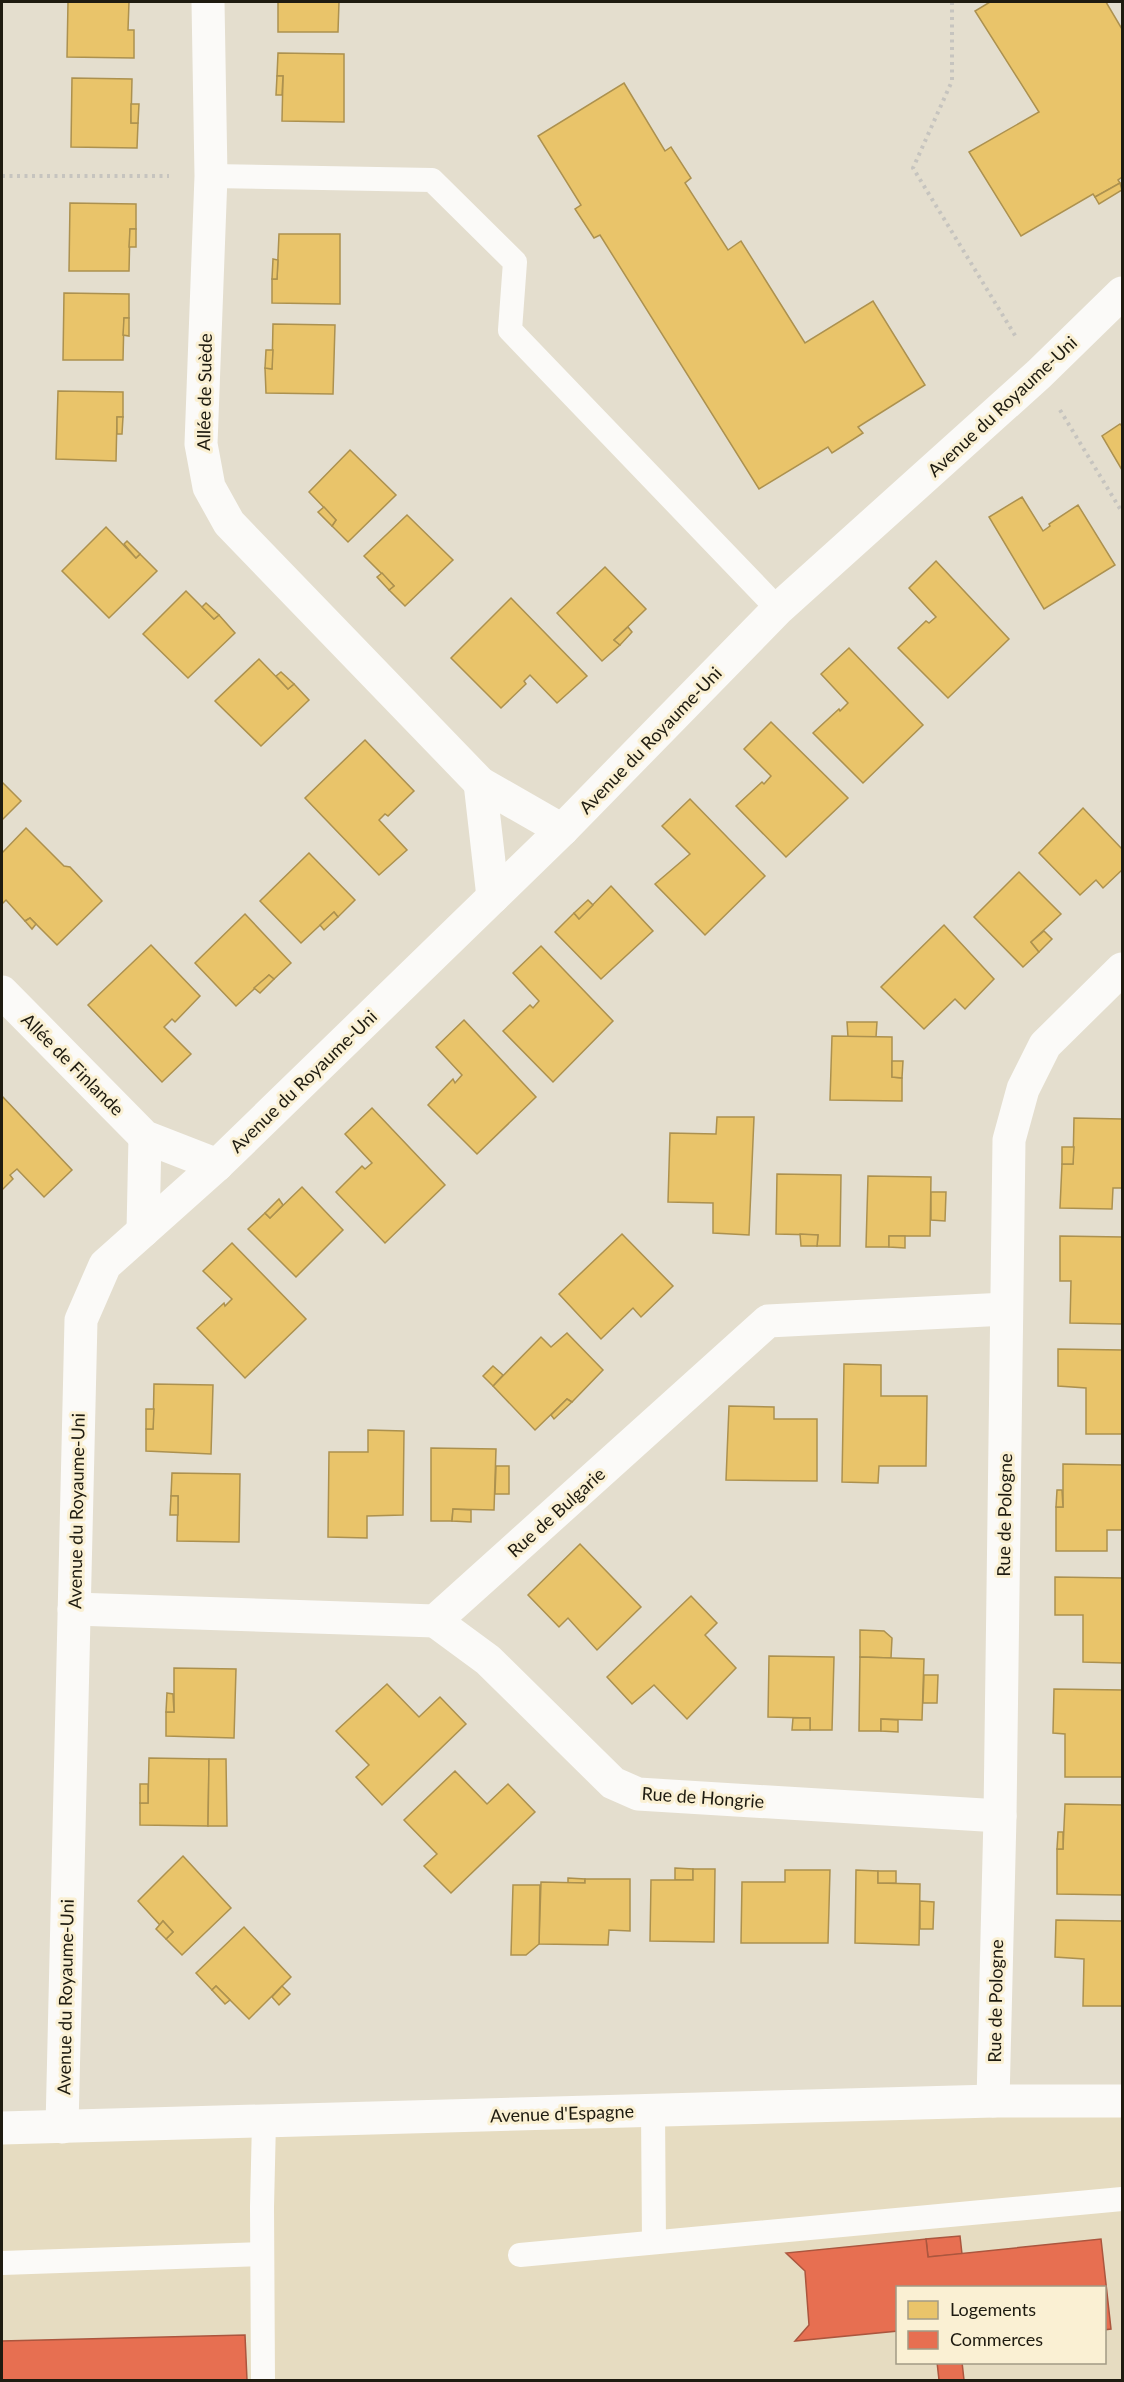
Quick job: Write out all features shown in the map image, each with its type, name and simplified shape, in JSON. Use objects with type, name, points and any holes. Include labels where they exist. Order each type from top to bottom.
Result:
[{"type":"street","name":"Allée de Suède","points":[[208,2],[211,176],[201,444],[209,487],[229,523],[480,783],[562,830]]},
{"type":"street","name":"Avenue du Royaume-Uni","points":[[62,2127],[81,1320],[105,1265],[217,1165],[562,830],[778,609],[1039,374],[1122,292]]},
{"type":"street","points":[[480,783],[493,897]]},
{"type":"street","name":"Rue de Pologne","points":[[993,2101],[1000,1816],[1009,1140],[1023,1089],[1044,1045],[1122,969]]},
{"type":"street","name":"Allée de Finlande","points":[[2,992],[145,1137],[217,1165]]},
{"type":"street","points":[[142,1231],[145,1137]]},
{"type":"street","name":"Rue de Bulgarie","points":[[435,1621],[768,1321],[1006,1309]]},
{"type":"street","points":[[74,1609],[435,1621]]},
{"type":"street","name":"Rue de Hongrie","points":[[435,1621],[488,1660],[613,1783],[638,1794],[1000,1816]]},
{"type":"street","name":"Avenue d'Espagne","points":[[2,2128],[993,2101],[1122,2101]]},
{"type":"lane","points":[[211,176],[432,180],[515,262],[510,330],[778,609]]},
{"type":"lane","points":[[653,2111],[654,2242]]},
{"type":"lane","points":[[263,2380],[264,2121]]},
{"type":"lane","points":[[520,2255],[1122,2199]]},
{"type":"lane","points":[[2,2263],[262,2254]]},
{"type":"path","points":[[952,2],[952,81],[914,168],[1122,512]]},
{"type":"path","points":[[2,176],[211,176]]},
{"type":"shaded area","points":[[1122,2090],[1122,2380],[2,2380],[2,2115]]},
{"type":"building: Logements","points":[[68,2],[129,2],[128,30],[134,30],[134,58],[67,57]]},
{"type":"building: Logements","points":[[278,2],[339,2],[338,32],[278,32]]},
{"type":"building: Logements","points":[[990,2],[1106,2],[1122,29],[1122,177],[1118,180],[1120,183],[1095,197],[1093,194],[1021,236],[969,152],[1039,112],[975,11]]},
{"type":"building: Logements","points":[[278,53],[344,54],[344,122],[282,121],[283,76],[277,76]]},
{"type":"building: Logements","points":[[277,76],[283,76],[282,95],[276,95]]},
{"type":"building: Logements","points":[[72,78],[132,79],[131,123],[138,123],[137,148],[71,147]]},
{"type":"building: Logements","points":[[624,83],[665,151],[671,147],[691,178],[685,183],[728,250],[741,241],[805,343],[873,301],[925,385],[858,427],[863,433],[832,453],[828,447],[759,489],[600,235],[594,238],[575,209],[581,205],[538,136]]},
{"type":"building: Logements","points":[[131,104],[139,104],[138,123],[131,123]]},
{"type":"building: Logements","points":[[1120,183],[1122,190],[1099,204],[1095,197]]},
{"type":"building: Logements","points":[[70,203],[136,204],[136,229],[130,229],[129,271],[69,271]]},
{"type":"building: Logements","points":[[130,229],[136,229],[136,247],[129,247]]},
{"type":"building: Logements","points":[[279,234],[340,234],[340,304],[272,303],[272,279],[277,279]]},
{"type":"building: Logements","points":[[273,259],[278,260],[277,279],[272,279]]},
{"type":"building: Logements","points":[[64,293],[129,294],[129,318],[124,318],[123,360],[63,360]]},
{"type":"building: Logements","points":[[124,318],[129,318],[129,336],[123,335]]},
{"type":"building: Logements","points":[[273,324],[335,325],[333,394],[266,393],[265,368],[272,369]]},
{"type":"building: Logements","points":[[266,350],[273,350],[272,369],[265,368]]},
{"type":"building: Logements","points":[[58,391],[123,392],[123,417],[117,417],[116,461],[56,459]]},
{"type":"building: Logements","points":[[117,417],[123,417],[122,434],[117,434]]},
{"type":"building: Logements","points":[[1120,424],[1122,426],[1122,470],[1102,436]]},
{"type":"building: Logements","points":[[350,450],[396,495],[348,542],[332,526],[336,520],[309,492]]},
{"type":"building: Logements","points":[[1022,497],[1043,531],[1050,526],[1049,524],[1078,505],[1115,565],[1044,609],[989,517]]},
{"type":"building: Logements","points":[[324,507],[336,520],[332,526],[318,512]]},
{"type":"building: Logements","points":[[407,515],[453,560],[405,606],[389,590],[394,586],[364,556]]},
{"type":"building: Logements","points":[[106,527],[136,558],[140,554],[157,571],[109,618],[62,571]]},
{"type":"building: Logements","points":[[127,541],[140,554],[136,558],[124,544]]},
{"type":"building: Logements","points":[[936,561],[1009,639],[948,698],[898,648],[926,621],[929,623],[936,617],[909,588]]},
{"type":"building: Logements","points":[[605,567],[646,609],[614,640],[620,645],[602,661],[557,613]]},
{"type":"building: Logements","points":[[382,573],[394,586],[389,590],[377,577]]},
{"type":"building: Logements","points":[[186,591],[214,619],[219,615],[235,633],[188,678],[143,634]]},
{"type":"building: Logements","points":[[511,598],[587,676],[557,703],[530,675],[524,681],[526,684],[501,708],[451,658]]},
{"type":"building: Logements","points":[[206,603],[219,615],[214,619],[202,607]]},
{"type":"building: Logements","points":[[628,627],[632,632],[620,645],[614,640]]},
{"type":"building: Logements","points":[[849,648],[923,725],[863,783],[813,733],[848,703],[821,674]]},
{"type":"building: Logements","points":[[259,659],[288,689],[294,684],[309,700],[261,746],[215,701]]},
{"type":"building: Logements","points":[[281,672],[294,684],[288,689],[276,676]]},
{"type":"building: Logements","points":[[771,722],[848,798],[786,857],[736,806],[771,776],[744,749]]},
{"type":"building: Logements","points":[[365,740],[414,791],[388,816],[385,814],[379,820],[407,850],[379,875],[305,798]]},
{"type":"building: Logements","points":[[2,782],[21,801],[2,820]]},
{"type":"building: Logements","points":[[690,799],[765,876],[705,935],[655,884],[690,854],[662,826]]},
{"type":"building: Logements","points":[[1083,808],[1122,849],[1122,870],[1103,888],[1096,880],[1080,895],[1039,853]]},
{"type":"building: Logements","points":[[26,828],[64,866],[70,867],[102,901],[57,945],[30,918],[25,921],[6,900],[2,904],[2,853]]},
{"type":"building: Logements","points":[[309,853],[355,900],[338,917],[334,912],[301,943],[260,901]]},
{"type":"building: Logements","points":[[1019,872],[1061,914],[1031,942],[1039,952],[1023,967],[974,917]]},
{"type":"building: Logements","points":[[611,886],[653,931],[601,979],[555,932],[574,913],[579,919]]},
{"type":"building: Logements","points":[[588,900],[593,905],[579,919],[574,913]]},
{"type":"building: Logements","points":[[334,912],[338,917],[324,930],[320,925]]},
{"type":"building: Logements","points":[[245,914],[291,963],[274,979],[269,975],[236,1006],[195,963]]},
{"type":"building: Logements","points":[[30,918],[36,924],[32,929],[25,921]]},
{"type":"building: Logements","points":[[944,925],[994,979],[965,1009],[955,999],[924,1029],[881,987]]},
{"type":"building: Logements","points":[[1044,931],[1052,939],[1039,952],[1031,942]]},
{"type":"building: Logements","points":[[151,945],[200,996],[175,1022],[172,1019],[164,1027],[191,1054],[162,1082],[88,1005]]},
{"type":"building: Logements","points":[[541,946],[613,1021],[553,1082],[503,1031],[530,1005],[533,1008],[539,1001],[513,973]]},
{"type":"building: Logements","points":[[269,975],[274,979],[260,993],[254,988]]},
{"type":"building: Logements","points":[[464,1020],[536,1097],[477,1154],[428,1105],[453,1079],[455,1083],[462,1075],[436,1047]]},
{"type":"building: Logements","points":[[847,1022],[877,1022],[876,1037],[848,1037]]},
{"type":"building: Logements","points":[[832,1036],[892,1037],[892,1077],[902,1078],[902,1101],[830,1100]]},
{"type":"building: Logements","points":[[892,1061],[903,1061],[902,1078],[892,1077]]},
{"type":"building: Logements","points":[[2,1096],[72,1170],[44,1197],[17,1169],[10,1175],[13,1179],[2,1190]]},
{"type":"building: Logements","points":[[372,1108],[445,1185],[385,1243],[336,1192],[362,1166],[365,1169],[372,1163],[345,1134]]},
{"type":"building: Logements","points":[[717,1117],[754,1117],[749,1235],[713,1233],[713,1203],[668,1202],[670,1133],[716,1134]]},
{"type":"building: Logements","points":[[1074,1118],[1122,1119],[1122,1188],[1113,1188],[1112,1209],[1060,1208],[1062,1164],[1073,1164]]},
{"type":"building: Logements","points":[[1062,1147],[1074,1147],[1073,1164],[1062,1164]]},
{"type":"building: Logements","points":[[777,1174],[841,1175],[840,1246],[817,1246],[818,1235],[776,1234]]},
{"type":"building: Logements","points":[[868,1176],[931,1177],[930,1236],[889,1236],[889,1247],[866,1247]]},
{"type":"building: Logements","points":[[302,1187],[343,1230],[296,1277],[248,1229],[265,1213],[270,1218]]},
{"type":"building: Logements","points":[[931,1192],[946,1192],[945,1221],[931,1220]]},
{"type":"building: Logements","points":[[279,1199],[283,1205],[270,1218],[265,1213]]},
{"type":"building: Logements","points":[[622,1234],[673,1286],[641,1317],[633,1308],[601,1339],[559,1294]]},
{"type":"building: Logements","points":[[800,1234],[818,1235],[817,1246],[801,1246]]},
{"type":"building: Logements","points":[[889,1236],[905,1236],[905,1248],[889,1247]]},
{"type":"building: Logements","points":[[1060,1236],[1122,1237],[1122,1324],[1070,1323],[1071,1281],[1060,1281]]},
{"type":"building: Logements","points":[[232,1243],[306,1319],[245,1378],[197,1328],[224,1303],[225,1306],[232,1299],[203,1271]]},
{"type":"building: Logements","points":[[567,1333],[603,1370],[572,1402],[567,1399],[535,1430],[493,1386],[541,1337],[551,1347]]},
{"type":"building: Logements","points":[[1058,1349],[1122,1350],[1122,1434],[1086,1434],[1086,1388],[1058,1386]]},
{"type":"building: Logements","points":[[844,1364],[881,1365],[881,1396],[927,1396],[926,1466],[879,1466],[878,1483],[842,1482]]},
{"type":"building: Logements","points":[[493,1366],[503,1375],[493,1386],[483,1376]]},
{"type":"building: Logements","points":[[154,1384],[213,1385],[211,1454],[146,1451],[146,1429],[153,1429]]},
{"type":"building: Logements","points":[[567,1399],[572,1402],[554,1419],[551,1415]]},
{"type":"building: Logements","points":[[729,1406],[774,1407],[774,1419],[817,1419],[817,1481],[726,1480]]},
{"type":"building: Logements","points":[[146,1409],[154,1409],[153,1429],[146,1429]]},
{"type":"building: Logements","points":[[368,1430],[404,1431],[403,1515],[367,1516],[367,1538],[328,1537],[329,1452],[368,1452]]},
{"type":"building: Logements","points":[[431,1448],[496,1449],[494,1510],[453,1509],[452,1521],[431,1521]]},
{"type":"building: Logements","points":[[1063,1464],[1122,1465],[1122,1530],[1107,1530],[1107,1551],[1056,1551],[1056,1507],[1063,1507]]},
{"type":"building: Logements","points":[[496,1466],[509,1466],[509,1494],[495,1494]]},
{"type":"building: Logements","points":[[172,1473],[240,1474],[239,1542],[177,1541],[178,1496],[171,1496]]},
{"type":"building: Logements","points":[[1057,1490],[1062,1490],[1063,1507],[1056,1507]]},
{"type":"building: Logements","points":[[171,1496],[178,1496],[178,1515],[170,1515]]},
{"type":"building: Logements","points":[[453,1509],[471,1510],[471,1522],[452,1521]]},
{"type":"building: Logements","points":[[580,1544],[641,1607],[597,1650],[568,1618],[559,1627],[528,1595]]},
{"type":"building: Logements","points":[[1055,1577],[1122,1578],[1122,1663],[1083,1662],[1083,1615],[1055,1615]]},
{"type":"building: Logements","points":[[691,1596],[717,1623],[705,1635],[736,1668],[687,1719],[654,1685],[632,1704],[607,1677]]},
{"type":"building: Logements","points":[[860,1630],[884,1631],[892,1638],[891,1658],[860,1657]]},
{"type":"building: Logements","points":[[769,1656],[834,1657],[832,1730],[810,1730],[810,1718],[768,1717]]},
{"type":"building: Logements","points":[[860,1657],[924,1659],[922,1720],[881,1719],[881,1731],[859,1731]]},
{"type":"building: Logements","points":[[174,1668],[236,1669],[234,1738],[166,1736],[166,1712],[174,1712]]},
{"type":"building: Logements","points":[[924,1675],[938,1675],[937,1703],[923,1703]]},
{"type":"building: Logements","points":[[387,1684],[419,1717],[440,1697],[466,1724],[382,1805],[356,1777],[369,1765],[336,1731]]},
{"type":"building: Logements","points":[[1054,1689],[1122,1690],[1122,1777],[1065,1777],[1065,1734],[1053,1733]]},
{"type":"building: Logements","points":[[167,1693],[173,1694],[174,1712],[166,1712]]},
{"type":"building: Logements","points":[[793,1718],[810,1718],[810,1730],[792,1730]]},
{"type":"building: Logements","points":[[881,1719],[898,1720],[898,1732],[881,1731]]},
{"type":"building: Logements","points":[[149,1758],[209,1759],[208,1826],[140,1825],[140,1803],[148,1803]]},
{"type":"building: Logements","points":[[209,1759],[226,1759],[227,1826],[208,1826]]},
{"type":"building: Logements","points":[[455,1771],[487,1804],[508,1784],[535,1812],[451,1893],[424,1866],[437,1854],[404,1820]]},
{"type":"building: Logements","points":[[140,1784],[148,1784],[148,1803],[140,1803]]},
{"type":"building: Logements","points":[[1065,1804],[1122,1805],[1122,1895],[1057,1894],[1057,1849],[1063,1849]]},
{"type":"building: Logements","points":[[1058,1832],[1063,1832],[1063,1849],[1057,1849]]},
{"type":"building: Logements","points":[[183,1856],[231,1908],[182,1955],[166,1939],[173,1932],[163,1921],[160,1925],[138,1901]]},
{"type":"building: Logements","points":[[675,1868],[693,1869],[693,1880],[675,1880]]},
{"type":"building: Logements","points":[[693,1869],[715,1869],[714,1942],[650,1941],[651,1880],[693,1880]]},
{"type":"building: Logements","points":[[785,1870],[830,1870],[828,1943],[741,1943],[742,1882],[785,1882]]},
{"type":"building: Logements","points":[[856,1870],[878,1871],[878,1883],[920,1884],[919,1945],[855,1943]]},
{"type":"building: Logements","points":[[878,1871],[896,1871],[896,1883],[878,1883]]},
{"type":"building: Logements","points":[[568,1878],[585,1879],[585,1883],[568,1883]]},
{"type":"building: Logements","points":[[585,1879],[630,1879],[630,1931],[609,1930],[608,1945],[539,1944],[541,1882],[585,1883]]},
{"type":"building: Logements","points":[[513,1885],[540,1885],[539,1944],[526,1955],[511,1955]]},
{"type":"building: Logements","points":[[920,1901],[934,1902],[933,1929],[920,1929]]},
{"type":"building: Logements","points":[[1056,1920],[1122,1921],[1122,2006],[1083,2006],[1084,1959],[1055,1957]]},
{"type":"building: Logements","points":[[163,1921],[173,1932],[166,1939],[156,1929]]},
{"type":"building: Logements","points":[[244,1927],[291,1977],[249,2019],[216,1986],[212,1990],[196,1973]]},
{"type":"building: Logements","points":[[216,1986],[230,2000],[225,2004],[212,1990]]},
{"type":"building: Logements","points":[[282,1986],[290,1994],[279,2005],[272,1997]]},
{"type":"building: Commerces","points":[[960,2236],[962,2254],[928,2257],[926,2239]]},
{"type":"building: Commerces","points":[[926,2239],[928,2257],[1101,2239],[1111,2329],[1106,2330],[1106,2286],[896,2286],[896,2331],[795,2341],[809,2325],[805,2271],[786,2253]]},
{"type":"building: Commerces","points":[[245,2335],[247,2380],[2,2380],[2,2341]]},
{"type":"building: Commerces","points":[[937,2364],[962,2364],[964,2380],[939,2380]]}]
